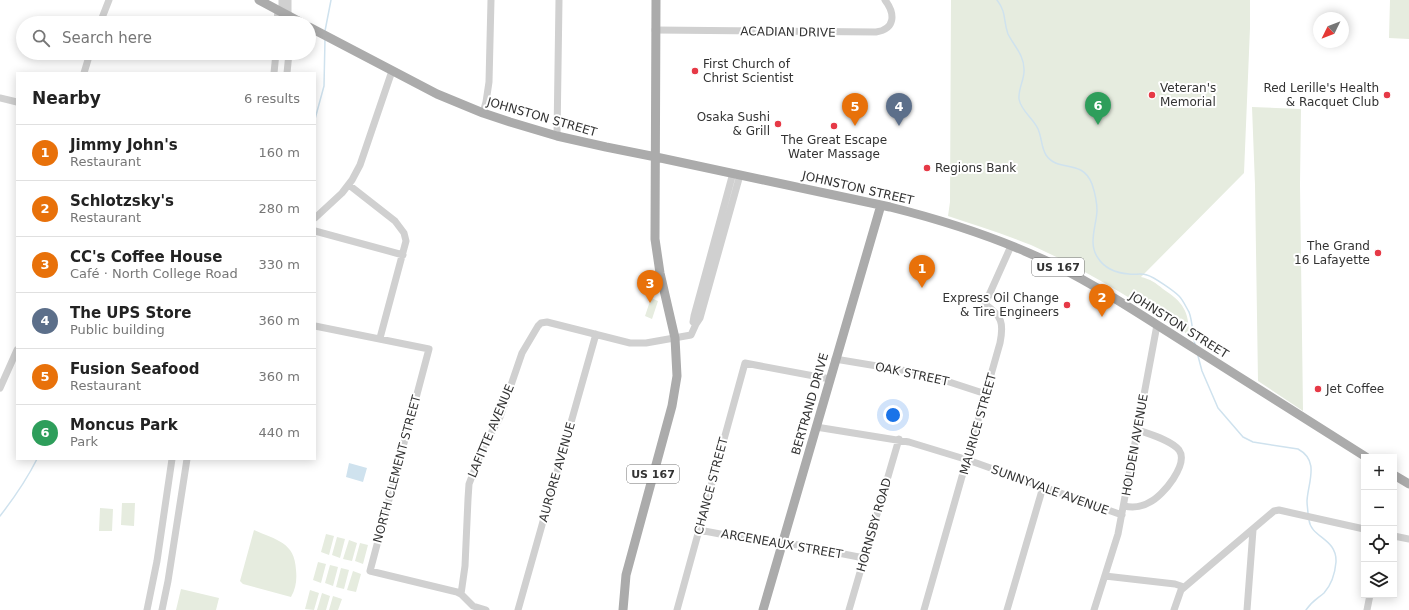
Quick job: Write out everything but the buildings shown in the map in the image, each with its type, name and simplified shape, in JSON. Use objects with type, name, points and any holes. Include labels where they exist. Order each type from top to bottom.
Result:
[{"type":"main road","points":[[259,0],[284,15]]},
{"type":"main road","points":[[656,0],[656,156]]},
{"type":"main road","name":"JOHNSTON STREET","points":[[316,30],[437,94],[483,113],[558,136],[881,205],[963,228],[1011,246],[1065,271],[1157,325],[1361,454]]},
{"type":"main road","name":"US 167","points":[[623,610],[624,585],[672,406],[677,364],[676,338],[657,257],[655,212],[656,156]]},
{"type":"main road","name":"BERTRAND DRIVE","points":[[763,610],[881,205]]},
{"type":"main road","points":[[1397,477],[1409,484]]},
{"type":"street","points":[[103,16],[109,0]]},
{"type":"street","points":[[282,0],[284,15]]},
{"type":"street","points":[[284,15],[288,0]]},
{"type":"street","points":[[483,113],[489,82],[491,0]]},
{"type":"street","points":[[558,136],[559,0]]},
{"type":"street","name":"ACADIAN DRIVE","points":[[655,30],[876,32],[886,29],[892,20],[893,16],[891,8],[885,0]]},
{"type":"street","points":[[84,72],[88,60]]},
{"type":"street","points":[[274,72],[275,60]]},
{"type":"street","points":[[287,72],[288,60]]},
{"type":"street","points":[[316,217],[339,197],[349,185],[360,165],[392,71]]},
{"type":"street","points":[[0,98],[16,102]]},
{"type":"street","points":[[596,334],[636,344],[691,335],[700,318],[709,272],[736,174]]},
{"type":"street","points":[[316,326],[380,338],[403,255],[406,241],[404,233],[395,221],[349,185]]},
{"type":"street","points":[[316,231],[403,255]]},
{"type":"street","name":"MAURICE STREET","points":[[924,610],[968,460],[1000,343],[1003,330],[1001,320],[994,310],[985,304],[1011,246]]},
{"type":"street","name":"LAFITTE AVENUE","points":[[461,594],[465,566],[469,484],[483,448],[500,417],[522,354],[529,340],[541,323],[547,322],[596,334]]},
{"type":"street","name":"HOLDEN AVENUE","points":[[1094,610],[1115,546],[1124,506],[1157,325]]},
{"type":"street","name":"AURORE AVENUE","points":[[518,610],[596,334]]},
{"type":"street","name":"NORTH CLEMENT STREET","points":[[380,338],[429,348],[370,571],[461,594]]},
{"type":"street","points":[[0,388],[16,352]]},
{"type":"street","name":"OAK STREET","points":[[835,360],[919,373],[986,394]]},
{"type":"street","name":"CHANCE STREET","points":[[677,610],[745,363],[830,379]]},
{"type":"street","name":"SUNNYVALE AVENUE","points":[[816,427],[899,439],[968,460],[1122,515]]},
{"type":"street","points":[[1124,506],[1137,507],[1154,500],[1173,479],[1181,463],[1181,455],[1174,446],[1138,430]]},
{"type":"street","name":"HORNSBY ROAD","points":[[849,610],[899,439]]},
{"type":"street","points":[[147,610],[157,561],[172,460]]},
{"type":"street","points":[[162,610],[187,460]]},
{"type":"street","points":[[1006,610],[1043,487]]},
{"type":"street","points":[[1174,610],[1180,592],[1184,587],[1274,511],[1279,510],[1361,528]]},
{"type":"street","name":"ARCENEAUX STREET","points":[[699,530],[736,537],[782,542],[864,558]]},
{"type":"street","points":[[1247,610],[1253,530]]},
{"type":"street","points":[[1397,537],[1409,539]]},
{"type":"street","points":[[1105,576],[1175,584],[1184,587]]},
{"type":"street","points":[[461,594],[473,606],[486,610]]},
{"type":"street","points":[[1367,610],[1369,598]]},
{"type":"shaded area","points":[[951,0],[1250,0],[1244,173],[1141,277],[1155,283],[1176,298],[1186,313],[1189,335],[1112,287],[1052,255],[1010,237],[948,216],[950,202]]},
{"type":"shaded area","points":[[1390,0],[1409,0],[1409,39],[1389,38]]},
{"type":"shaded area","points":[[1252,107],[1301,109],[1300,184],[1303,411],[1258,381],[1255,185]]},
{"type":"shaded area","points":[[651,298],[658,301],[652,319],[645,316]]},
{"type":"shaded area","points":[[122,503],[135,503],[134,526],[121,525]]},
{"type":"shaded area","points":[[100,508],[113,509],[112,531],[99,531]]},
{"type":"shaded area","points":[[254,530],[283,543],[292,553],[295,561],[296,577],[295,587],[291,597],[243,584],[240,581]]},
{"type":"shaded area","points":[[326,534],[334,536],[329,555],[321,552]]},
{"type":"shaded area","points":[[337,537],[345,539],[340,558],[332,555]]},
{"type":"shaded area","points":[[349,540],[357,543],[352,561],[343,559]]},
{"type":"shaded area","points":[[360,543],[368,545],[363,564],[355,561]]},
{"type":"shaded area","points":[[318,562],[326,564],[321,583],[313,580]]},
{"type":"shaded area","points":[[330,565],[338,567],[333,586],[325,583]]},
{"type":"shaded area","points":[[341,568],[349,570],[344,589],[336,587]]},
{"type":"shaded area","points":[[353,571],[361,574],[356,592],[347,590]]},
{"type":"shaded area","points":[[181,589],[219,598],[216,610],[176,610]]},
{"type":"shaded area","points":[[310,590],[319,593],[314,610],[305,609]]},
{"type":"shaded area","points":[[322,593],[330,596],[326,610],[317,610]]},
{"type":"shaded area","points":[[333,596],[342,599],[338,610],[329,610]]},
{"type":"water","points":[[349,463],[367,468],[363,482],[346,477]]},
{"type":"waterway","points":[[325,31],[331,0]]},
{"type":"waterway","points":[[997,0],[1004,13],[1008,34],[1021,55],[1024,64],[1024,76],[1019,95],[1020,103],[1038,129],[1044,152],[1051,160],[1082,171],[1088,176],[1092,184],[1097,204],[1093,235],[1093,247],[1095,253],[1101,262],[1111,270],[1150,276],[1179,296],[1189,312],[1195,344]]},
{"type":"waterway","points":[[316,115],[324,86],[325,39]]},
{"type":"waterway","points":[[1198,356],[1202,371],[1218,408],[1243,437],[1253,442],[1298,449],[1305,454],[1311,466],[1307,501],[1308,514]]},
{"type":"waterway","points":[[0,516],[20,488],[36,460]]},
{"type":"waterway","points":[[1306,610],[1312,602],[1324,593],[1329,586],[1334,575],[1336,562],[1335,554],[1332,548],[1314,531],[1309,520]]},
{"type":"place","name":"First Church of Christ Scientist","points":[[695,71]]},
{"type":"place","name":"Veteran's Memorial","points":[[1152,95]]},
{"type":"place","name":"Red Lerille's Health & Racquet Club","points":[[1387,95]]},
{"type":"place","name":"Osaka Sushi & Grill","points":[[778,124]]},
{"type":"place","name":"Moncus Park","points":[[1098,125]]},
{"type":"place","name":"The Great Escape Water Massage","points":[[834,126]]},
{"type":"place","name":"Fusion Seafood","points":[[855,126]]},
{"type":"place","name":"The UPS Store","points":[[899,126]]},
{"type":"place","name":"Regions Bank","points":[[927,168]]},
{"type":"place","name":"The Grand 16 Lafayette","points":[[1378,253]]},
{"type":"place","name":"Jimmy John's","points":[[922,288]]},
{"type":"place","name":"CC's Coffee House","points":[[650,303]]},
{"type":"place","name":"Express Oil Change & Tire Engineers","points":[[1067,305]]},
{"type":"place","name":"Schlotzsky's","points":[[1102,317]]},
{"type":"place","name":"Jet Coffee","points":[[1318,389]]}]
